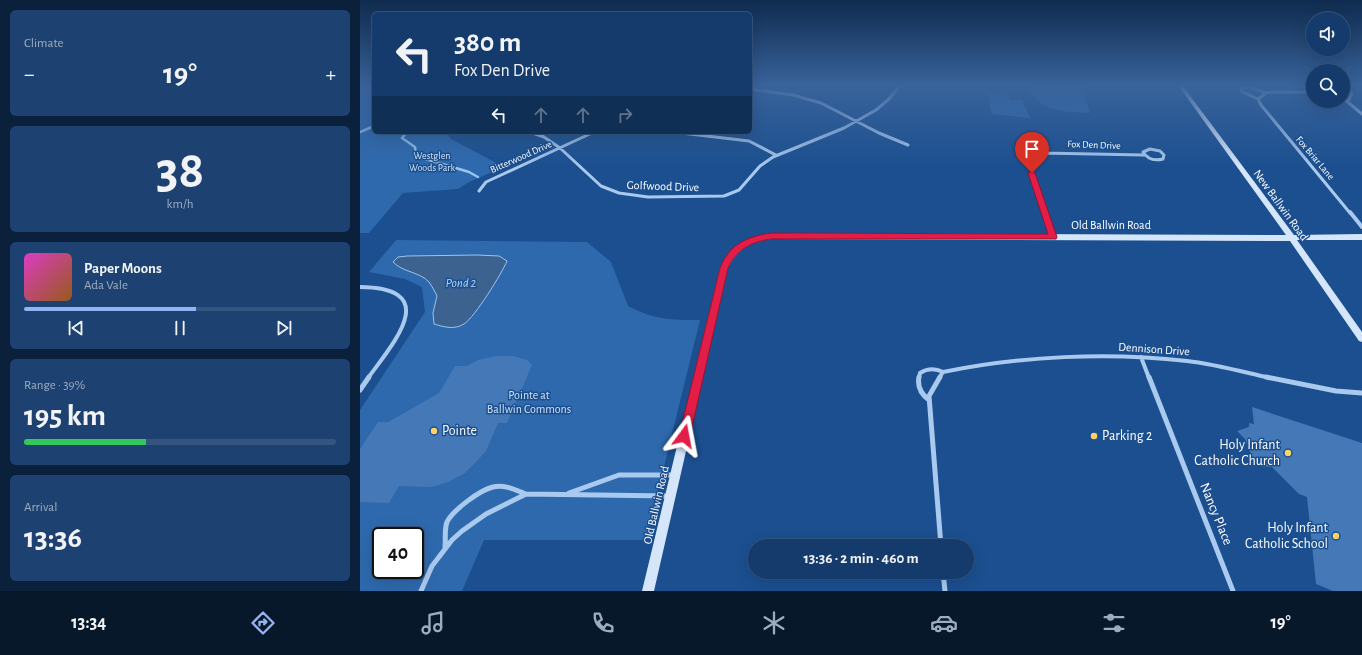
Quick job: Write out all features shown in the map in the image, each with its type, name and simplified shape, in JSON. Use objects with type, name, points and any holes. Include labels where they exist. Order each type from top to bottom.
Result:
[{"type":"street","points":[[842,113],[879,133],[908,145]]},
{"type":"street","points":[[690,134],[749,141],[776,154],[858,121],[870,113]]},
{"type":"street","name":"New Ballwin Road","points":[[1201,113],[1292,238],[1362,339]]},
{"type":"street","name":"Fox Briar Lane","points":[[1267,113],[1362,227]]},
{"type":"street","name":"Golfwood Drive","points":[[536,134],[544,137],[560,148],[601,186],[620,194],[642,196],[716,196],[732,194],[742,189],[756,170],[776,154]]},
{"type":"street","name":"Bitterwood Drive","points":[[479,191],[486,182],[590,134]]},
{"type":"street","name":"Fox Den Drive","points":[[1032,160],[1022,154],[1019,149],[1024,146],[1029,146],[1042,153],[1071,152],[1144,155],[1149,159],[1156,161],[1162,160],[1164,157],[1160,151],[1150,149],[1143,152],[1144,155]]},
{"type":"street","points":[[1042,153],[1032,160],[1032,173],[1053,237]]},
{"type":"street","name":"Old Ballwin Road","points":[[648,591],[724,268],[727,260],[739,247],[759,237],[1362,237]]},
{"type":"street","points":[[360,287],[382,288],[396,293],[405,303],[407,310],[405,319],[394,339],[360,390]]},
{"type":"street","name":"Dennison Drive","points":[[929,400],[921,393],[918,386],[920,373],[924,370],[932,369],[943,372],[978,365],[1036,358],[1141,357],[1190,361],[1308,386],[1336,391],[1362,393]]},
{"type":"street","name":"Nancy Place","points":[[1141,357],[1233,591]]},
{"type":"street","name":"Dennison Drive","points":[[940,539],[929,396],[931,390],[943,372]]},
{"type":"street","points":[[566,494],[619,475],[675,475]]},
{"type":"street","points":[[445,547],[447,522],[455,511],[472,499],[492,488],[510,487],[526,494]]},
{"type":"street","points":[[421,591],[433,564],[445,547],[463,530],[508,501],[526,494],[670,496]]},
{"type":"street","points":[[944,579],[945,591]]},
{"type":"green space","name":"Westglen Woods Park","points":[[360,113],[372,113],[372,134],[447,134],[451,139],[504,167],[469,182],[458,189],[403,193],[369,233],[360,233]]},
{"type":"green space","points":[[992,113],[1028,113],[1030,118],[992,114]]},
{"type":"green space","name":"Pointe at Ballwin Commons","points":[[396,240],[587,242],[611,262],[628,306],[655,317],[680,320],[700,320],[646,540],[484,540],[462,591],[360,591],[360,410],[425,312],[422,287],[405,279],[369,272]]},
{"type":"water","name":"Pond 2","points":[[407,256],[499,256],[507,261],[500,275],[475,313],[464,324],[456,327],[445,327],[434,324],[433,313],[437,296],[429,282],[421,276],[401,268],[393,262],[398,257]]},
{"type":"building","name":"Pointe","points":[[497,356],[514,356],[527,360],[532,365],[507,423],[498,423],[486,451],[477,461],[465,473],[448,482],[432,487],[399,486],[389,503],[360,502],[360,449],[378,422],[388,422],[439,393],[455,366],[467,366],[478,360]]},
{"type":"building","points":[[1252,407],[1362,443],[1362,591],[1333,591],[1316,584],[1307,497],[1299,494],[1272,467],[1260,466],[1252,456],[1245,439],[1237,431],[1249,427],[1249,423],[1254,424]]},
{"type":"waterway","points":[[360,132],[372,127]]},
{"type":"waterway","points":[[405,134],[402,138],[415,147],[416,156],[469,172],[478,177]]},
{"type":"place","name":"Pointe","points":[[434,431]]},
{"type":"place","name":"Parking 2","points":[[1094,436]]},
{"type":"place","name":"Holy Infant Catholic Church","points":[[1288,453]]},
{"type":"place","name":"Holy Infant Catholic School","points":[[1336,536]]},
{"type":"route","points":[[684,436],[724,268],[727,260],[739,247],[748,241],[759,237],[772,236],[1053,237],[1032,173]]}]
